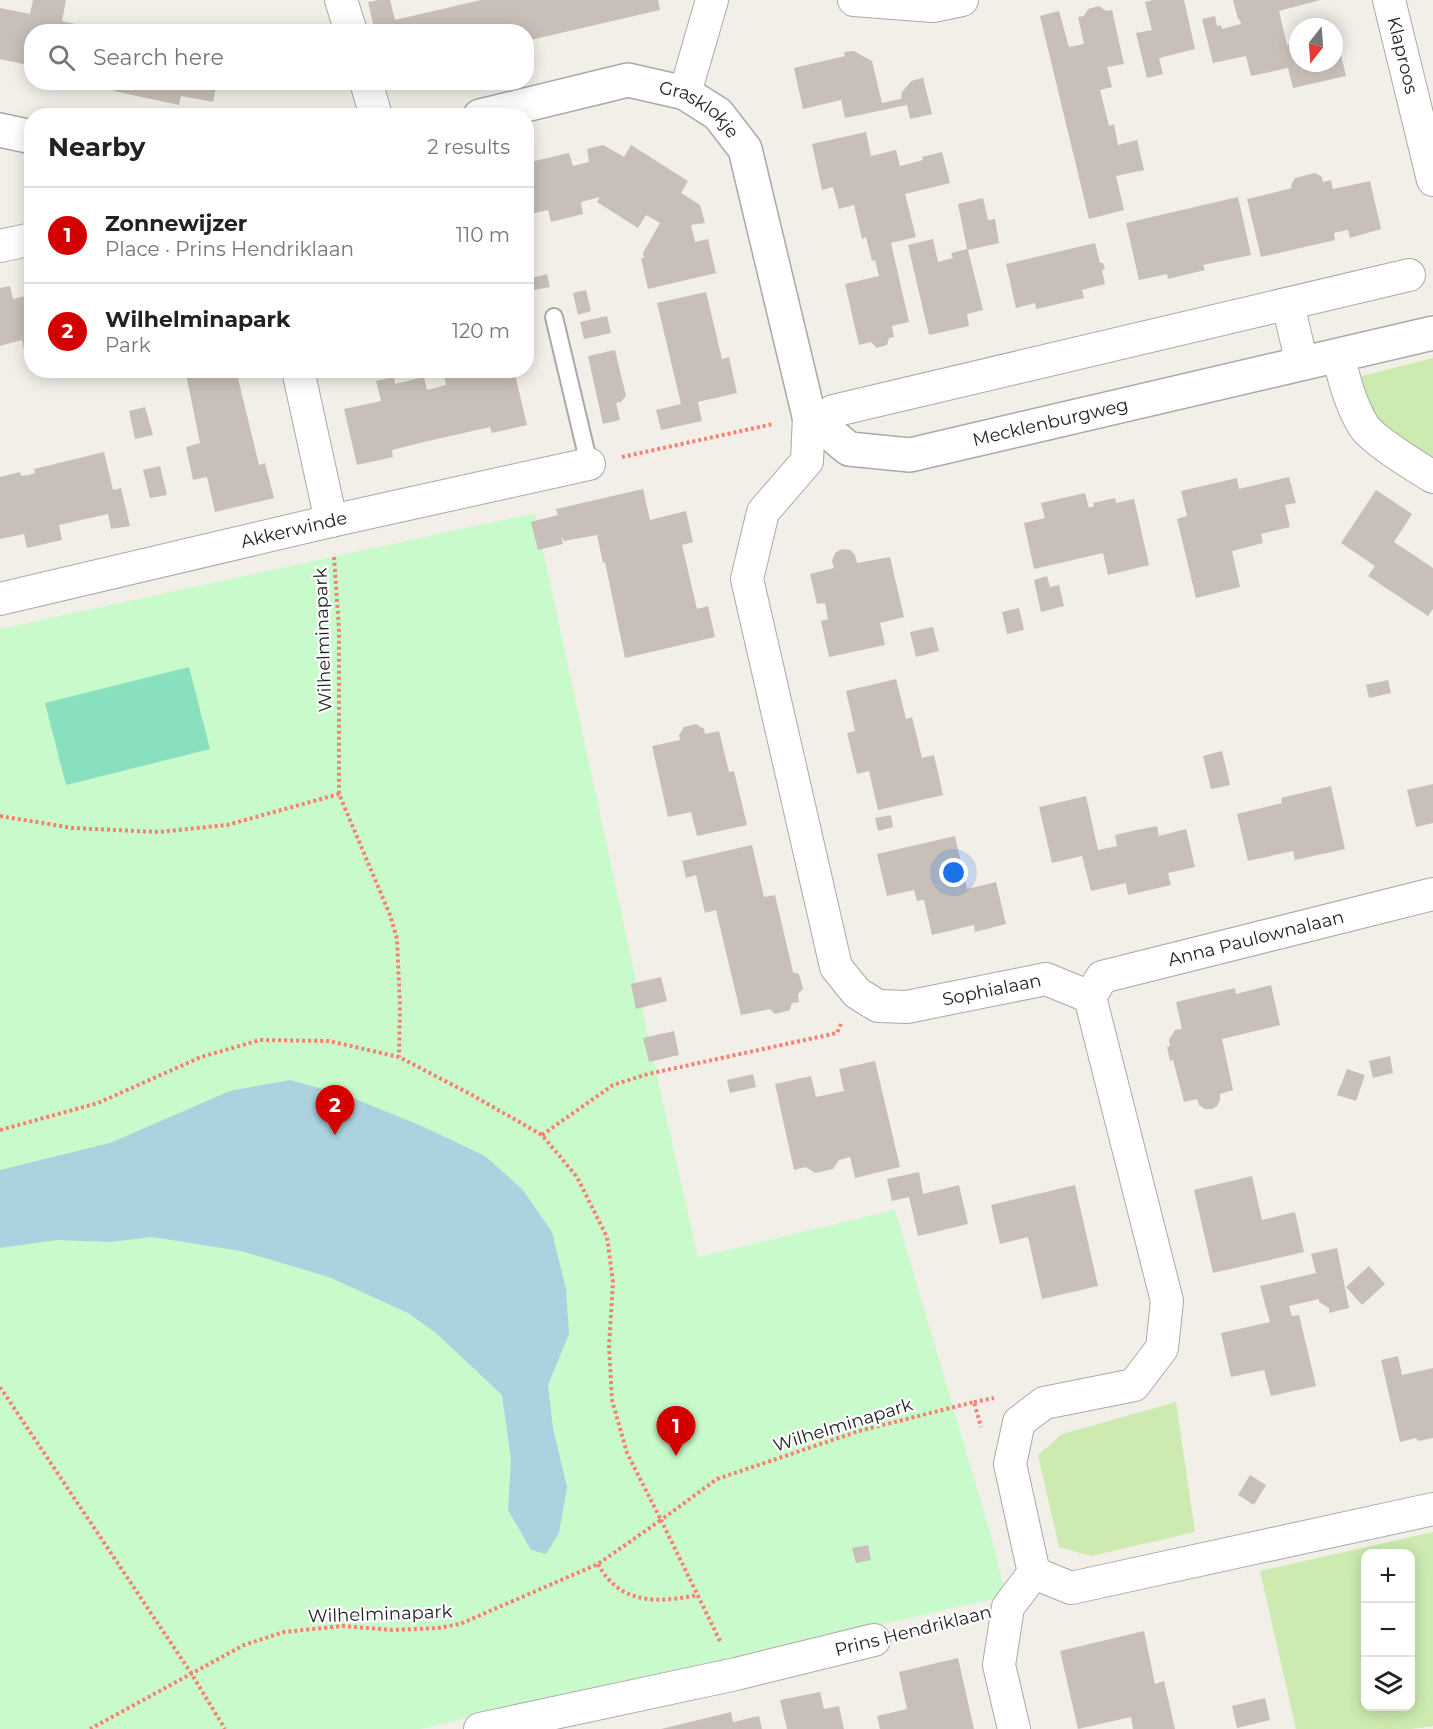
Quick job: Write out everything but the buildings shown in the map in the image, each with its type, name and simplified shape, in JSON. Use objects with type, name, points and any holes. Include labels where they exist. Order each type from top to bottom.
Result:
[{"type":"street","points":[[341,0],[348,24]]},
{"type":"street","points":[[685,93],[712,0]]},
{"type":"street","points":[[854,0],[933,6],[962,0]]},
{"type":"street","name":"Klaproos","points":[[1389,0],[1433,180]]},
{"type":"street","name":"Grasklokje","points":[[513,108],[628,80],[685,93],[718,114],[745,149],[821,413]]},
{"type":"street","points":[[368,90],[374,108]]},
{"type":"street","points":[[0,130],[24,135]]},
{"type":"street","points":[[0,246],[24,241]]},
{"type":"street","points":[[821,413],[1409,276]]},
{"type":"street","points":[[1288,304],[1302,364]]},
{"type":"street","name":"Mecklenburgweg","points":[[821,413],[849,449],[909,455],[1433,333]]},
{"type":"street","points":[[1338,355],[1349,395],[1364,427],[1404,459],[1433,477]]},
{"type":"street","points":[[300,378],[331,521]]},
{"type":"street","name":"Sophialaan","points":[[821,413],[807,461],[763,512],[747,579],[836,967],[857,993],[878,1006],[907,1007],[1046,979],[1090,998]]},
{"type":"street","name":"Akkerwinde","points":[[0,599],[331,521],[589,464]]},
{"type":"street","name":"Anna Paulownalaan","points":[[1090,998],[1102,977],[1433,894]]},
{"type":"street","points":[[1090,998],[1167,1301],[1162,1348],[1134,1385],[1044,1403],[1019,1422],[1010,1464],[1034,1573],[1071,1588],[1433,1509]]},
{"type":"street","name":"Prins Hendriklaan","points":[[1008,1607],[1034,1573]]},
{"type":"street","points":[[1008,1607],[999,1665],[1014,1729]]},
{"type":"street","name":"Prins Hendriklaan","points":[[480,1729],[736,1674],[874,1640]]},
{"type":"lane","points":[[554,317],[589,464]]},
{"type":"path","points":[[589,464],[821,413]]},
{"type":"path","name":"Wilhelminapark","points":[[331,521],[339,628],[339,794],[390,915],[397,939],[400,1006],[399,1058]]},
{"type":"path","points":[[0,816],[73,828],[158,832],[227,825],[339,794]]},
{"type":"path","points":[[542,1135],[614,1085],[648,1074],[837,1033],[857,993]]},
{"type":"path","points":[[0,1130],[98,1103],[201,1057],[260,1040],[329,1041],[399,1058],[472,1095],[542,1135],[577,1177],[607,1237],[612,1282],[609,1346],[612,1400],[627,1453],[736,1674]]},
{"type":"path","points":[[0,1387],[191,1673],[225,1729]]},
{"type":"path","name":"Wilhelminapark","points":[[90,1729],[244,1645],[284,1632],[343,1626],[392,1630],[438,1628],[460,1624],[598,1564],[717,1479],[859,1431],[974,1401],[984,1439],[1010,1464]]},
{"type":"path","points":[[598,1564],[605,1577],[634,1598],[669,1601],[698,1595]]},
{"type":"path","name":"Prins Hendriklaan","points":[[874,1640],[1008,1607]]},
{"type":"green space","points":[[1433,358],[1433,463],[1375,424],[1358,377]]},
{"type":"green space","points":[[535,513],[698,1257],[895,1210],[993,1543],[1006,1596],[420,1729],[0,1729],[0,629]]},
{"type":"green space","points":[[189,667],[210,749],[66,785],[45,703]]},
{"type":"green space","points":[[1176,1402],[1195,1532],[1091,1556],[1059,1547],[1038,1455],[1062,1434]]},
{"type":"green space","points":[[1433,1532],[1433,1726],[1411,1729],[1296,1729],[1260,1571]]},
{"type":"water","points":[[290,1080],[348,1096],[424,1127],[485,1156],[523,1190],[552,1232],[566,1289],[569,1334],[548,1385],[553,1428],[567,1487],[559,1533],[546,1554],[531,1550],[508,1510],[511,1460],[502,1395],[436,1333],[408,1313],[329,1277],[241,1251],[152,1237],[111,1242],[57,1240],[0,1248],[0,1170],[110,1143],[230,1091]]},
{"type":"place","name":"Wilhelminapark","points":[[335,1135]]},
{"type":"place","name":"Zonnewijzer","points":[[676,1456]]}]
